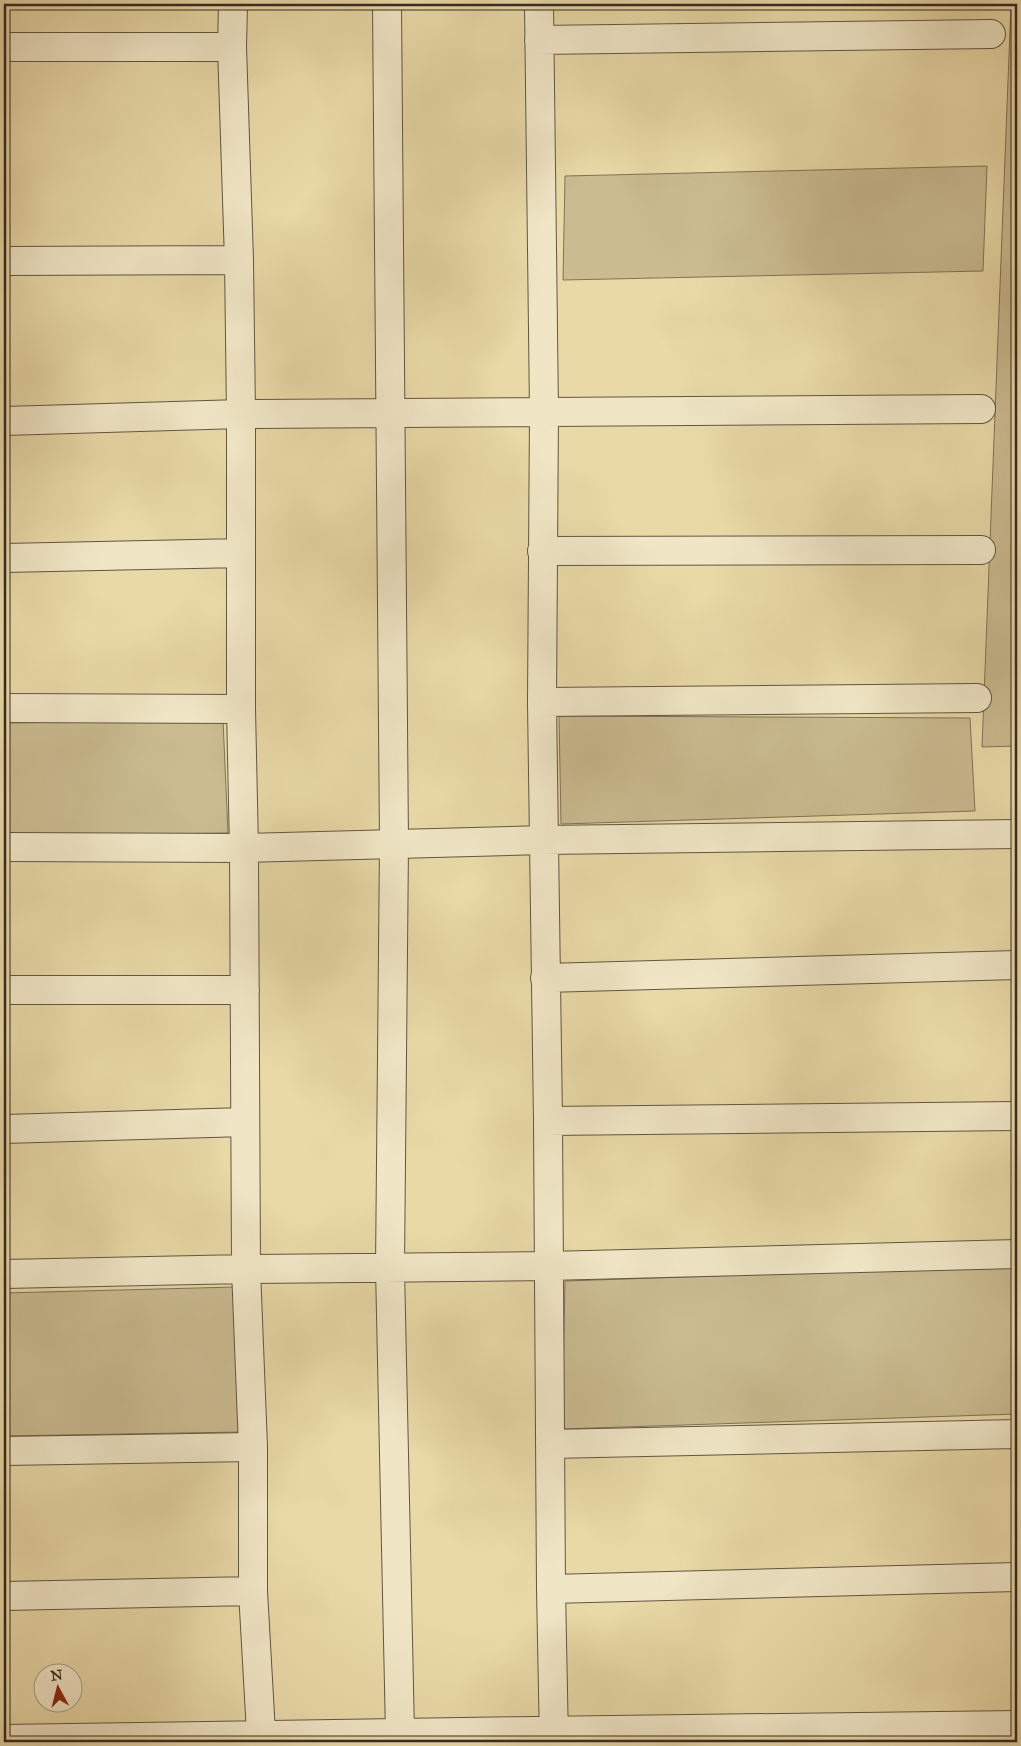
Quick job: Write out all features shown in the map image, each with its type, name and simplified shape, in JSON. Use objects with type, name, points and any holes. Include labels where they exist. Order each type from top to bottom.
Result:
[{"type":"street","points":[[233,4],[232,46],[239,260],[241,414],[241,709],[244,848],[246,1269],[253,1447],[253,1590],[261,1733]]},
{"type":"street","points":[[387,4],[394,844],[390,1268],[400,1732]]},
{"type":"street","points":[[539,4],[544,412],[542,702],[554,1737]]},
{"type":"street","points":[[539,40],[991,34]]},
{"type":"street","points":[[4,47],[232,46]]},
{"type":"street","points":[[4,261],[239,260]]},
{"type":"street","points":[[4,421],[391,412],[981,409]]},
{"type":"street","points":[[542,551],[980,550]]},
{"type":"street","points":[[4,558],[241,553]]},
{"type":"street","points":[[542,702],[977,698]]},
{"type":"street","points":[[4,708],[241,709]]},
{"type":"street","points":[[4,847],[244,848],[544,840],[1017,834]]},
{"type":"street","points":[[545,978],[1017,965]]},
{"type":"street","points":[[4,990],[244,990]]},
{"type":"street","points":[[548,1120],[1017,1116]]},
{"type":"street","points":[[4,1129],[245,1122]]},
{"type":"street","points":[[4,1274],[548,1266],[1017,1254]]},
{"type":"street","points":[[550,1444],[1017,1434]]},
{"type":"street","points":[[4,1451],[253,1447]]},
{"type":"street","points":[[551,1589],[1017,1577]]},
{"type":"street","points":[[4,1596],[253,1590]]},
{"type":"street","points":[[4,1739],[400,1732],[554,1737],[1017,1725]]},
{"type":"shaded area","points":[[1011,4],[1017,4],[1017,746],[982,747]]},
{"type":"shaded area","points":[[987,166],[983,271],[563,280],[565,176]]},
{"type":"shaded area","points":[[559,716],[970,718],[975,811],[561,824]]},
{"type":"shaded area","points":[[223,720],[228,833],[4,836],[4,723]]},
{"type":"shaded area","points":[[1017,1266],[1017,1414],[562,1429],[565,1281]]},
{"type":"shaded area","points":[[235,1287],[241,1432],[4,1436],[4,1293]]}]
